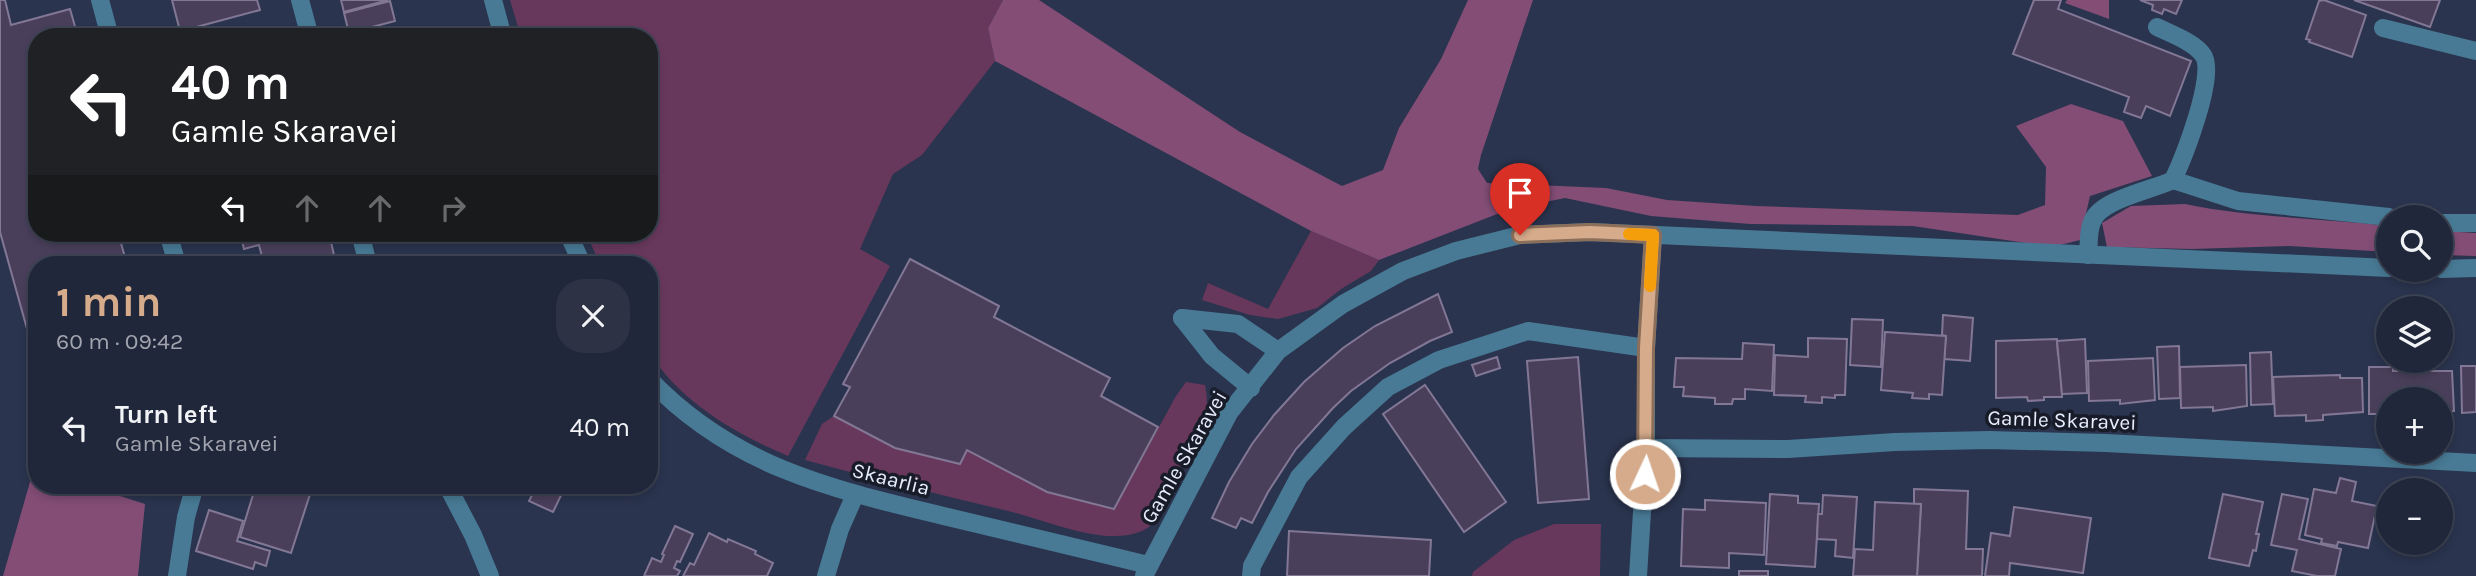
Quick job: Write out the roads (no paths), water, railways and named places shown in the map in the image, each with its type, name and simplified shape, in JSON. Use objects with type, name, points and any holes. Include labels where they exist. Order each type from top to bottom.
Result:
[{"type":"street","points":[[100,0],[108,28]]},
{"type":"street","points":[[300,0],[308,28]]},
{"type":"street","points":[[492,0],[500,28]]},
{"type":"street","points":[[2157,27],[2199,50],[2206,58],[2208,70],[2186,153],[2173,180]]},
{"type":"street","points":[[2383,28],[2476,51]]},
{"type":"street","points":[[2088,255],[2092,221],[2097,214],[2125,198],[2173,180],[2238,201],[2376,216]]},
{"type":"street","points":[[2453,223],[2476,223]]},
{"type":"street","name":"Gamle Skaravei","points":[[1146,570],[1229,413],[1278,351],[1343,304],[1403,271],[1456,251],[1520,235],[1590,232],[2376,267]]},
{"type":"street","points":[[1638,576],[1646,448],[1646,348],[1653,235]]},
{"type":"street","points":[[2453,269],[2476,268]]},
{"type":"street","points":[[1251,388],[1212,356],[1182,318],[1238,324],[1278,351]]},
{"type":"street","points":[[1251,576],[1252,566],[1299,477],[1344,427],[1388,387],[1439,360],[1528,331],[1646,348]]},
{"type":"street","name":"Skaarlia","points":[[658,388],[733,447],[794,475],[855,495],[1146,570]]},
{"type":"street","name":"Gamle Skaravei","points":[[1646,448],[1788,449],[1895,442],[1989,440],[2106,443],[2476,463]]},
{"type":"street","points":[[177,576],[192,494]]},
{"type":"street","points":[[452,494],[490,576]]},
{"type":"street","points":[[826,576],[840,529],[855,495]]}]
